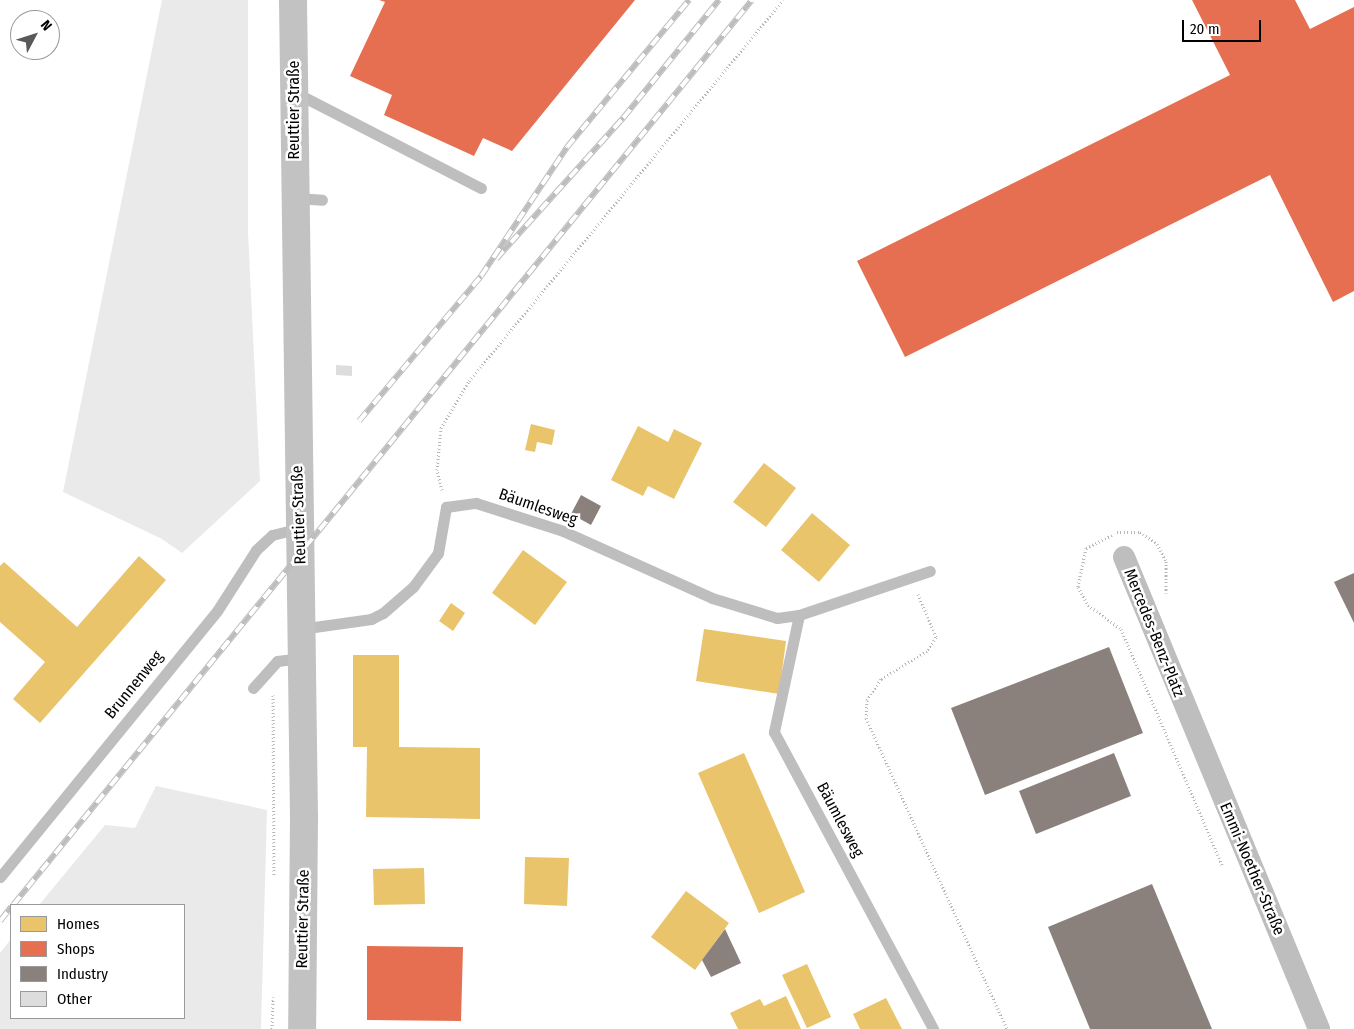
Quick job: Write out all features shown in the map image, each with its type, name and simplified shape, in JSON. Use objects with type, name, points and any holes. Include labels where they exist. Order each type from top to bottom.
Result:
[{"type":"main road","name":"Reuttier Straße","points":[[293,0],[294,198],[300,528],[295,629],[302,658],[302,1029]]},
{"type":"street","name":"Mercedes-Benz-Platz","points":[[1124,557],[1184,709]]},
{"type":"street","name":"Emmi-Noether-Straße","points":[[1184,709],[1320,1029]]},
{"type":"lane","points":[[293,91],[481,188]]},
{"type":"lane","points":[[294,198],[322,200]]},
{"type":"lane","name":"Bäumlesweg","points":[[446,507],[476,504],[505,510],[563,531],[712,598],[777,618],[799,615],[911,580],[930,571]]},
{"type":"lane","points":[[295,629],[371,619],[383,613],[413,587],[438,554],[446,507]]},
{"type":"lane","name":"Brunnenweg","points":[[0,877],[217,611],[256,550],[277,532],[300,528]]},
{"type":"lane","name":"Bäumlesweg","points":[[799,615],[774,732],[933,1029]]},
{"type":"lane","points":[[253,688],[277,661],[302,658]]},
{"type":"path","points":[[446,507],[437,470],[441,428],[469,380],[783,0]]},
{"type":"path","points":[[911,580],[936,636],[927,651],[882,679],[868,700],[866,718],[1008,1029]]},
{"type":"shaded area","points":[[162,0],[248,0],[248,232],[260,481],[182,553],[162,539],[63,492]]},
{"type":"shaded area","points":[[156,786],[267,810],[261,1029],[0,1029],[0,953],[10,940],[10,1019],[185,1019],[185,904],[40,904],[105,825],[135,828]]},
{"type":"building: Homes","points":[[531,424],[555,430],[552,445],[537,442],[535,452],[525,450]]},
{"type":"building: Homes","points":[[638,426],[668,442],[674,429],[702,443],[674,499],[648,486],[643,496],[611,480]]},
{"type":"building: Homes","points":[[764,463],[796,488],[766,527],[733,502]]},
{"type":"building: Homes","points":[[812,513],[850,545],[819,582],[781,550]]},
{"type":"building: Homes","points":[[523,550],[567,582],[535,625],[492,593]]},
{"type":"building: Homes","points":[[139,556],[166,580],[40,723],[13,699],[45,662],[0,622],[0,566],[4,562],[77,627]]},
{"type":"building: Homes","points":[[451,603],[465,613],[453,631],[439,621]]},
{"type":"building: Homes","points":[[704,629],[786,641],[779,694],[696,681]]},
{"type":"building: Homes","points":[[353,655],[399,655],[399,747],[480,748],[480,819],[366,817],[367,747],[353,747]]},
{"type":"building: Homes","points":[[744,753],[805,892],[759,913],[698,773]]},
{"type":"building: Homes","points":[[525,857],[569,858],[567,906],[524,904]]},
{"type":"building: Homes","points":[[424,868],[425,904],[374,905],[373,869]]},
{"type":"building: Homes","points":[[686,891],[729,923],[695,970],[651,937]]},
{"type":"building: Homes","points":[[807,964],[831,1017],[807,1028],[782,975]]},
{"type":"building: Homes","points":[[786,996],[801,1029],[738,1029],[730,1013],[760,999],[764,1006]]},
{"type":"building: Homes","points":[[886,998],[902,1029],[860,1029],[853,1014]]},
{"type":"building: Shops","points":[[379,0],[635,0],[512,151],[483,138],[474,156],[384,115],[392,95],[350,76],[385,2]]},
{"type":"building: Shops","points":[[1192,0],[1295,0],[1310,29],[1354,7],[1354,291],[1333,302],[1270,175],[905,357],[857,261],[1230,75]]},
{"type":"building: Shops","points":[[367,946],[463,947],[461,1021],[367,1020]]},
{"type":"building: Industry","points":[[581,495],[601,506],[591,525],[571,514]]},
{"type":"building: Industry","points":[[1354,573],[1354,623],[1334,582]]},
{"type":"building: Industry","points":[[1109,647],[1143,733],[985,795],[951,708]]},
{"type":"building: Industry","points":[[1114,753],[1131,796],[1036,834],[1019,791]]},
{"type":"building: Industry","points":[[1152,884],[1212,1029],[1090,1029],[1048,927]]},
{"type":"building: Industry","points":[[725,929],[741,963],[711,977],[702,960]]},
{"type":"building: Other","points":[[336,365],[352,366],[352,376],[336,375]]},
{"type":"railway","points":[[359,421],[481,276],[567,147],[689,0]]},
{"type":"railway","points":[[496,259],[623,118],[719,0]]},
{"type":"railway","points":[[14,904],[752,0]]},
{"type":"railway","points":[[0,921],[10,908]]}]
